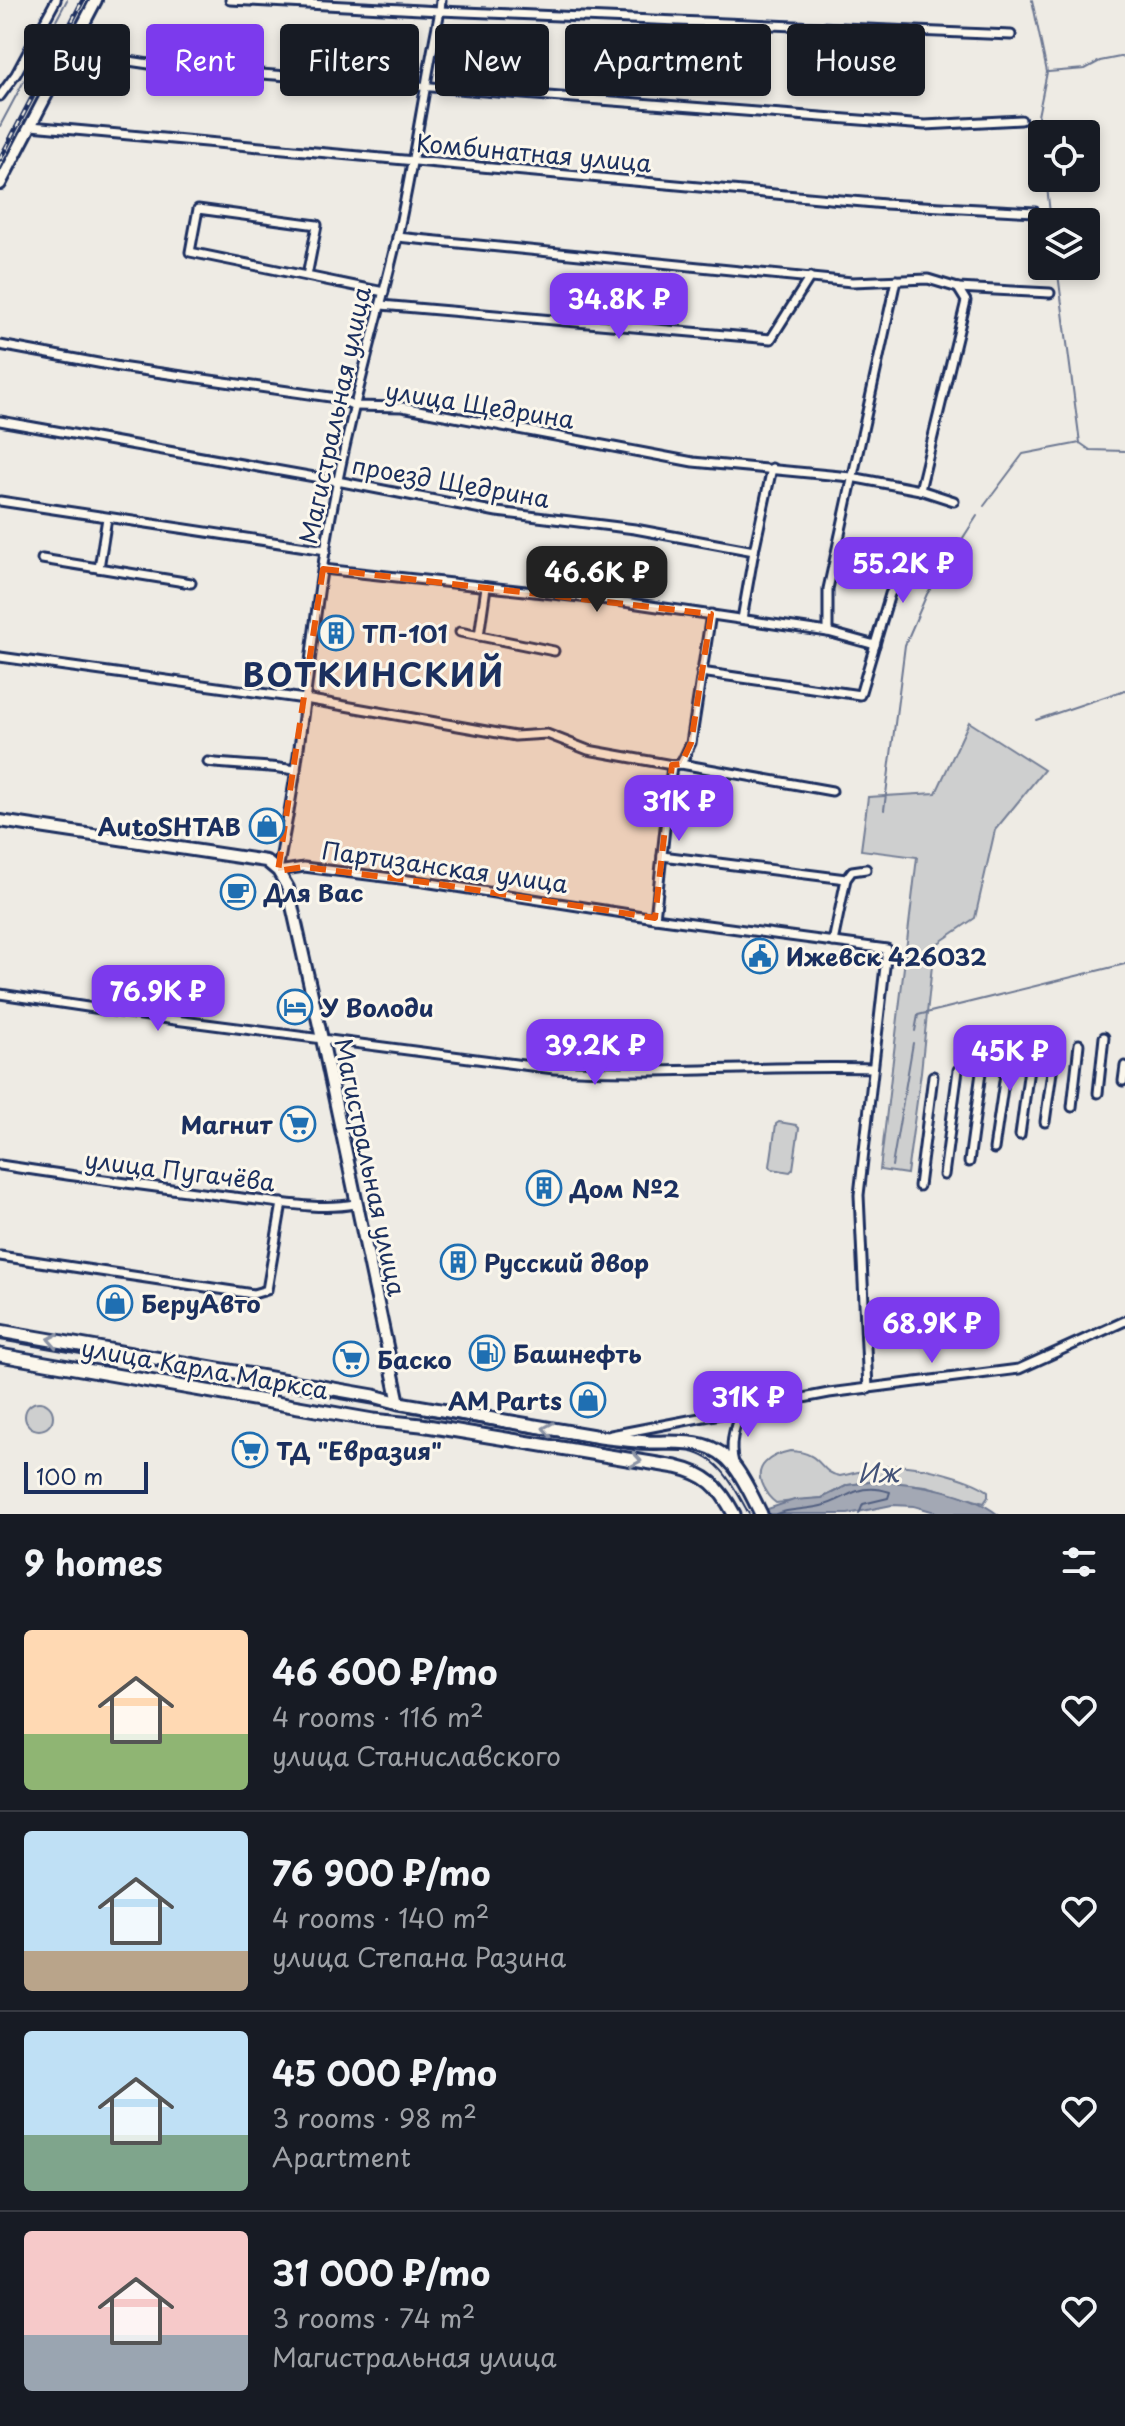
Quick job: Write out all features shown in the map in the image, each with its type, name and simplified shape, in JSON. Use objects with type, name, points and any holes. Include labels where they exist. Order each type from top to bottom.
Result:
[{"type":"main road","name":"улица Карла Маркса","points":[[0,1331],[374,1396],[399,1403]]},
{"type":"main road","name":"улица Карла Маркса","points":[[0,1355],[373,1420],[402,1422]]},
{"type":"main road","name":"Магистральная улица","points":[[399,1403],[402,1422]]},
{"type":"main road","points":[[399,1403],[633,1442],[690,1441],[706,1444],[722,1453],[735,1467],[761,1514]]},
{"type":"main road","points":[[402,1422],[676,1467],[708,1478],[734,1514]]},
{"type":"street","points":[[0,96],[16,74],[56,0]]},
{"type":"street","points":[[84,24],[96,0]]},
{"type":"street","points":[[230,0],[1011,35]]},
{"type":"street","name":"Магистральная улица","points":[[399,1403],[288,888],[278,871],[296,770],[337,481],[397,237],[441,0]]},
{"type":"street","points":[[130,61],[424,88],[925,125],[1021,120]]},
{"type":"street","points":[[0,184],[46,96]]},
{"type":"street","name":"Комбинатная улица","points":[[31,126],[885,204],[1028,212]]},
{"type":"street","points":[[307,276],[317,225],[198,209],[190,252],[384,292]]},
{"type":"street","points":[[397,237],[852,282],[928,279],[958,288],[1050,293]]},
{"type":"street","points":[[381,305],[771,339],[810,277]]},
{"type":"street","points":[[828,632],[828,589],[896,280]]},
{"type":"street","points":[[920,490],[966,301],[958,288]]},
{"type":"street","name":"улица Щедрина","points":[[0,345],[135,369],[337,398],[355,406],[402,407],[693,462],[851,477],[920,490],[954,501]]},
{"type":"street","name":"проезд Щедрина","points":[[0,421],[497,512],[635,529],[754,551]]},
{"type":"street","points":[[742,619],[772,468]]},
{"type":"street","points":[[0,501],[326,550]]},
{"type":"street","points":[[99,568],[107,518]]},
{"type":"street","points":[[701,672],[860,695],[890,594],[911,556]]},
{"type":"street","points":[[42,559],[191,583]]},
{"type":"street","points":[[323,569],[617,601],[828,632],[875,645]]},
{"type":"street","points":[[479,636],[486,587]]},
{"type":"street","points":[[681,764],[691,743],[711,614]]},
{"type":"street","points":[[460,632],[554,651]]},
{"type":"street","points":[[0,657],[305,699],[515,736],[547,734],[588,750],[832,791]]},
{"type":"street","points":[[208,762],[296,770]]},
{"type":"street","points":[[655,918],[672,765]]},
{"type":"street","name":"Партизанская улица","points":[[0,821],[255,859],[266,861],[278,871],[304,867],[380,876],[887,949],[872,1068]]},
{"type":"street","points":[[662,856],[846,879]]},
{"type":"street","points":[[833,942],[846,879],[852,871],[866,869]]},
{"type":"street","points":[[0,994],[554,1069],[611,1072],[715,1068],[872,1068],[859,1195],[868,1389]]},
{"type":"street","points":[[1098,1093],[1104,1037]]},
{"type":"street","points":[[1072,1107],[1079,1044]]},
{"type":"street","points":[[1045,1122],[1055,1050]]},
{"type":"street","points":[[1020,1135],[1031,1054]]},
{"type":"street","points":[[994,1149],[1007,1061]]},
{"type":"street","points":[[969,1162],[982,1065]]},
{"type":"street","points":[[1123,1081],[1125,1066]]},
{"type":"street","points":[[944,1175],[958,1070]]},
{"type":"street","points":[[919,1186],[933,1076]]},
{"type":"street","name":"улица Пугачёва","points":[[0,1165],[282,1203],[341,1207],[355,1204]]},
{"type":"street","points":[[0,1256],[253,1294],[267,1290],[282,1203]]},
{"type":"street","points":[[600,1437],[829,1393],[1019,1369],[1125,1321]]},
{"type":"street","points":[[735,1467],[731,1453],[732,1439],[741,1411]]},
{"type":"highlighted area","points":[[323,569],[711,614],[691,743],[681,764],[672,765],[655,918],[424,882],[304,867],[278,871]]},
{"type":"shaded area","points":[[969,722],[1044,770],[995,830],[975,918],[934,946],[907,1174],[880,1170],[917,857],[861,850],[868,797],[936,793]]},
{"type":"shaded area","points":[[779,1122],[799,1128],[790,1172],[770,1166],[776,1124]]},
{"type":"shaded area","points":[[39,1402],[49,1406],[53,1416],[49,1426],[39,1430],[29,1426],[25,1416],[29,1406]]},
{"type":"shaded area","points":[[790,1451],[809,1455],[828,1471],[840,1476],[890,1466],[940,1472],[979,1486],[988,1491],[988,1497],[984,1503],[926,1486],[877,1481],[848,1485],[822,1498],[776,1503],[763,1487],[760,1473],[770,1459]]},
{"type":"water","name":"Иж","points":[[877,1481],[923,1486],[956,1494],[997,1514],[942,1514],[914,1506],[892,1505],[848,1514],[753,1514],[794,1500],[822,1498],[848,1485]]},
{"type":"waterway","points":[[0,126],[67,0]]},
{"type":"waterway","points":[[1032,0],[1047,72],[1038,120]]},
{"type":"waterway","points":[[1048,72],[1085,69],[1100,61],[1125,56]]},
{"type":"waterway","points":[[1048,192],[1049,208]]},
{"type":"waterway","points":[[1059,280],[1080,443]]},
{"type":"waterway","points":[[984,506],[1023,454],[1080,443],[1090,450],[1125,451]]},
{"type":"waterway","points":[[884,810],[905,645],[927,594],[977,516]]},
{"type":"waterway","points":[[1036,720],[1125,690]]},
{"type":"waterway","points":[[915,1031],[918,1015],[1125,964]]},
{"type":"waterway","points":[[892,1166],[913,1043]]},
{"type":"tram line","points":[[0,1340],[634,1450],[696,1453],[724,1473],[749,1514]]},
{"type":"railway","points":[[0,159],[83,0]]},
{"type":"place","name":"ТП-101","points":[[336,633]]},
{"type":"place","name":"AutoSHTAB","points":[[267,826]]},
{"type":"place","name":"Для Вас","points":[[238,892]]},
{"type":"place","name":"Ижевск 426032","points":[[760,956]]},
{"type":"place","name":"У Володи","points":[[295,1007]]},
{"type":"place","name":"Магнит","points":[[298,1124]]},
{"type":"place","name":"Дом №2","points":[[544,1188]]},
{"type":"place","name":"Русский двор","points":[[458,1262]]},
{"type":"place","name":"БеруАвто","points":[[115,1303]]},
{"type":"place","name":"Башнефть","points":[[487,1353]]},
{"type":"place","name":"Баско","points":[[351,1359]]},
{"type":"place","name":"AM Parts","points":[[588,1400]]},
{"type":"place","name":"ТД \"Евразия\"","points":[[250,1450]]},
{"type":"district","name":"ВОТКИНСКИЙ","points":[[374,674]]}]
